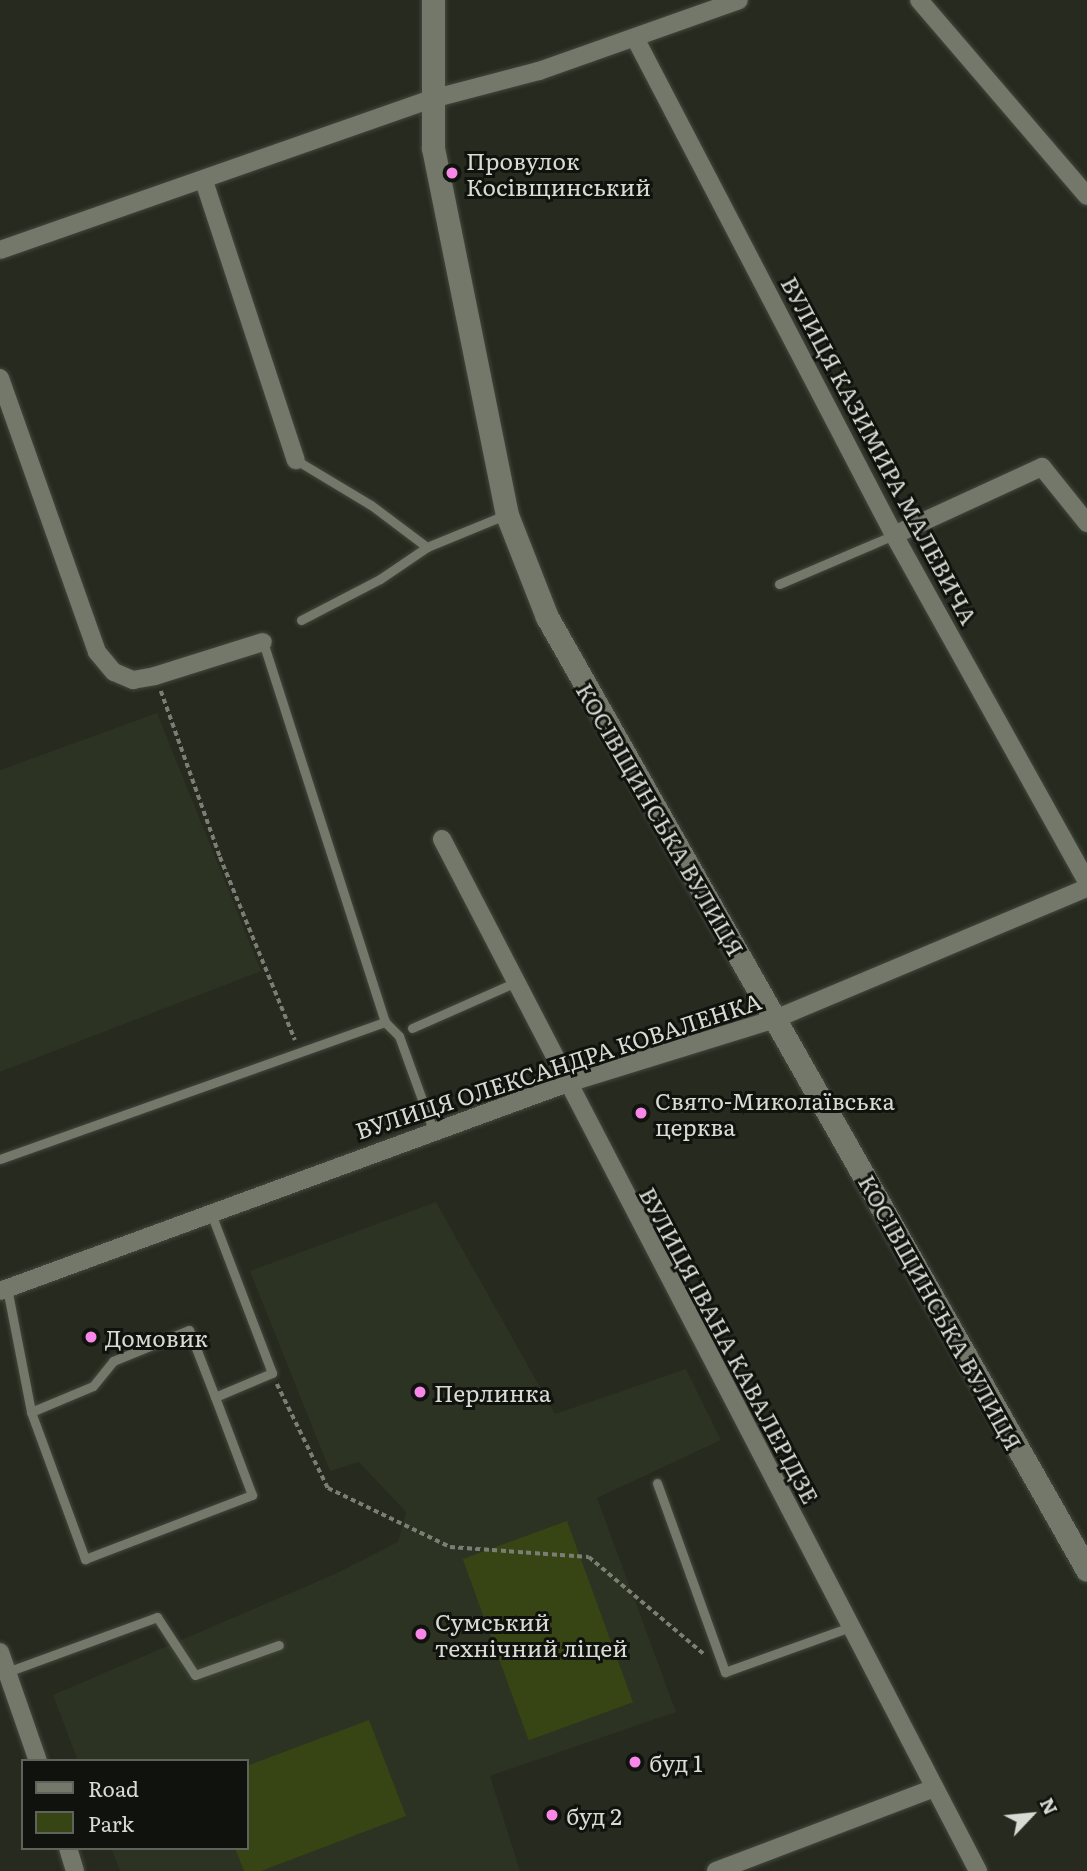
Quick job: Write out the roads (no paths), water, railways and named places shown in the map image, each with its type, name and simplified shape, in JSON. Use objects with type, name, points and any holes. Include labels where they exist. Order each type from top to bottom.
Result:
[{"type":"street","name":"КОСІВЩИНСЬКА ВУЛИЦЯ","points":[[433,0],[433,148],[507,515],[547,617],[1087,1570]]},
{"type":"street","points":[[0,250],[204,181],[432,99],[539,71],[738,0]]},
{"type":"street","points":[[919,0],[1087,196]]},
{"type":"street","name":"ВУЛИЦЯ КАЗИМИРА МАЛЕВИЧА","points":[[635,37],[894,535],[1087,881]]},
{"type":"street","points":[[204,181],[296,460]]},
{"type":"street","points":[[0,379],[97,652],[114,673],[133,680],[155,676],[263,642]]},
{"type":"street","points":[[894,535],[1042,467],[1087,523]]},
{"type":"street","name":"ВУЛИЦЯ ІВАНА КАВАЛЕРІДЗЕ","points":[[442,839],[565,1084],[978,1871]]},
{"type":"street","name":"ВУЛИЦЯ ОЛЕКСАНДРА КОВАЛЕНКА","points":[[4,1289],[433,1130],[565,1084],[775,1019],[1087,888]]},
{"type":"street","points":[[0,1652],[8,1672],[8,1701],[37,1759]]},
{"type":"street","points":[[716,1871],[935,1788]]},
{"type":"street","points":[[69,1850],[75,1871]]},
{"type":"lane","points":[[296,460],[371,505],[427,547]]},
{"type":"lane","points":[[301,620],[380,579],[427,547],[507,515]]},
{"type":"lane","points":[[779,584],[894,535]]},
{"type":"lane","points":[[263,642],[385,1022],[399,1036],[433,1130]]},
{"type":"lane","points":[[412,1028],[514,983]]},
{"type":"lane","points":[[0,1159],[385,1022]]},
{"type":"lane","points":[[211,1212],[272,1373],[215,1397]]},
{"type":"lane","points":[[4,1289],[31,1412],[85,1559],[252,1495],[190,1330],[113,1361],[93,1386],[31,1412]]},
{"type":"lane","points":[[657,1483],[725,1672],[850,1628]]},
{"type":"lane","points":[[8,1672],[157,1617],[195,1675],[279,1645]]},
{"type":"place","name":"Провулок Косівщинський","points":[[452,173]]},
{"type":"place","name":"Свято-Миколаївська церква","points":[[641,1113]]},
{"type":"place","name":"Домовик","points":[[91,1337]]},
{"type":"place","name":"Перлинка","points":[[420,1392]]},
{"type":"place","name":"Сумський технічний ліцей","points":[[421,1634]]},
{"type":"place","name":"буд 1","points":[[635,1762]]},
{"type":"place","name":"буд 2","points":[[552,1815]]}]
